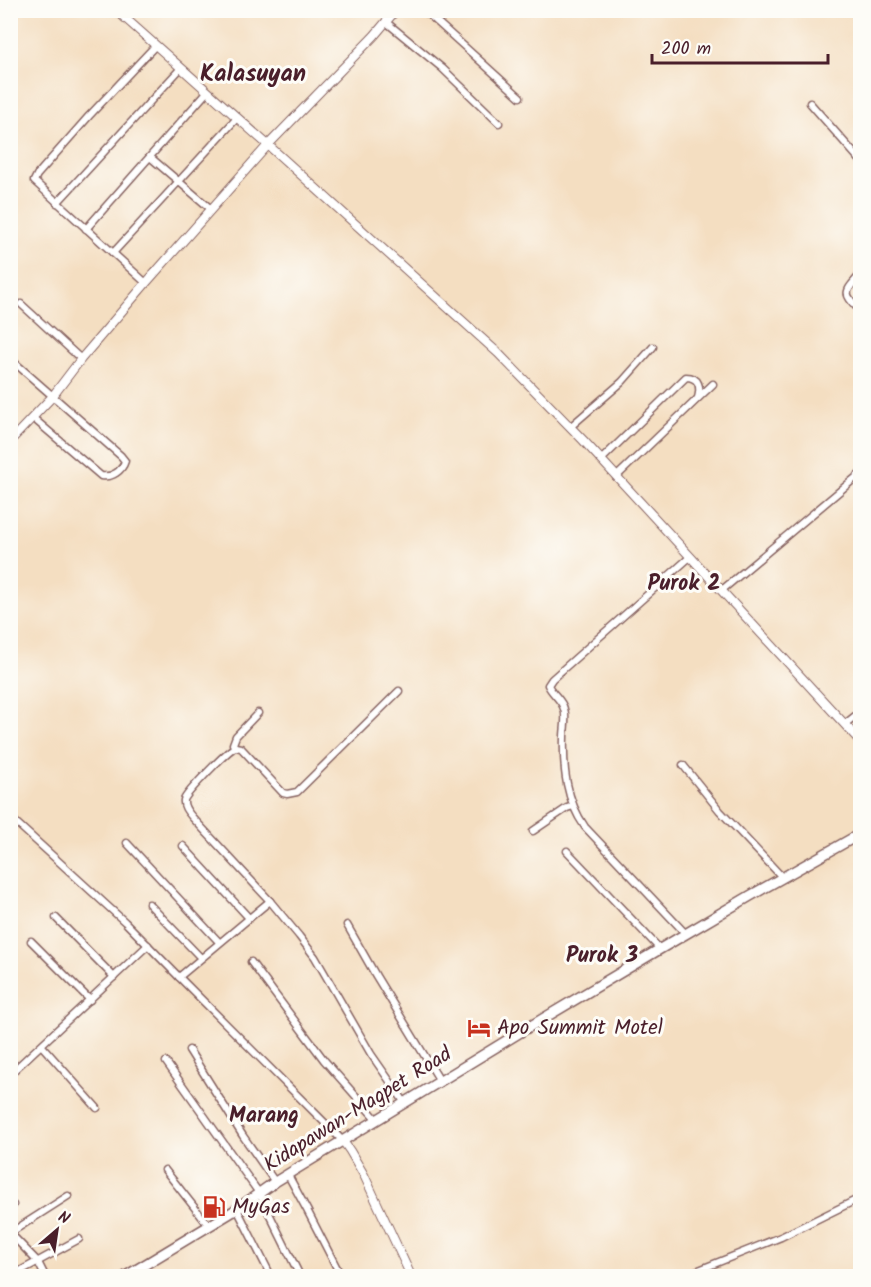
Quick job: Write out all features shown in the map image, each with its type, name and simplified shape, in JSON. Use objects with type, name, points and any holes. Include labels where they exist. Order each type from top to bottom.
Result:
[{"type":"main road","name":"Kidapawan-Magpet Road","points":[[126,1276],[440,1081],[660,949],[861,834]]},
{"type":"street","points":[[116,10],[498,353],[601,460],[861,741]]},
{"type":"street","points":[[12,435],[33,418],[52,397],[81,359],[146,283],[268,145],[396,10]]},
{"type":"street","points":[[424,10],[520,97]]},
{"type":"street","points":[[386,22],[442,69],[500,123]]},
{"type":"street","points":[[146,283],[34,181],[155,45]]},
{"type":"street","points":[[57,203],[181,68]]},
{"type":"street","points":[[86,228],[207,92]]},
{"type":"street","points":[[810,103],[861,160]]},
{"type":"street","points":[[113,253],[237,118]]},
{"type":"street","points":[[150,157],[211,209]]},
{"type":"street","points":[[861,275],[849,287],[847,294],[861,312]]},
{"type":"street","points":[[21,304],[81,359]]},
{"type":"street","points":[[570,427],[622,382],[653,347]]},
{"type":"street","points":[[15,363],[121,456],[125,461],[122,468],[113,475],[101,476],[33,418]]},
{"type":"street","points":[[601,460],[686,377],[698,382],[699,398]]},
{"type":"street","points":[[616,477],[713,384]]},
{"type":"street","points":[[722,590],[861,474]]},
{"type":"street","points":[[686,934],[585,827],[573,806],[568,791],[564,757],[564,708],[548,686],[549,682],[690,557]]},
{"type":"street","points":[[235,747],[241,748],[280,791],[292,794],[297,792],[399,691]]},
{"type":"street","points":[[845,724],[861,712]]},
{"type":"street","points":[[235,747],[233,744],[236,736],[258,713]]},
{"type":"street","points":[[235,747],[186,796],[184,807],[300,936],[315,957],[371,1054],[405,1103]]},
{"type":"street","points":[[683,765],[720,811],[783,878]]},
{"type":"street","points":[[533,831],[573,806]]},
{"type":"street","points":[[10,817],[125,922],[343,1141],[364,1175],[411,1276]]},
{"type":"street","points":[[127,843],[219,942]]},
{"type":"street","points":[[183,846],[249,918]]},
{"type":"street","points":[[567,851],[660,949]]},
{"type":"street","points":[[179,977],[270,901]]},
{"type":"street","points":[[149,904],[201,958]]},
{"type":"street","points":[[56,918],[114,977]]},
{"type":"street","points":[[347,925],[440,1081]]},
{"type":"street","points":[[31,940],[90,999]]},
{"type":"street","points":[[10,1074],[148,945]]},
{"type":"street","points":[[251,962],[324,1060],[377,1120]]},
{"type":"street","points":[[42,1046],[97,1108]]},
{"type":"street","points":[[189,1050],[275,1182]]},
{"type":"street","points":[[166,1062],[259,1193],[300,1276]]},
{"type":"street","points":[[165,1170],[209,1226]]},
{"type":"street","points":[[288,1175],[340,1276]]},
{"type":"street","points":[[45,1276],[38,1262],[10,1233],[68,1196]]},
{"type":"street","points":[[684,1276],[781,1237],[861,1198]]},
{"type":"street","points":[[237,1209],[271,1276]]},
{"type":"street","points":[[10,1276],[79,1239]]},
{"type":"place","name":"Apo Summit Motel","points":[[479,1028]]},
{"type":"place","name":"MyGas","points":[[214,1207]]},
{"type":"district","name":"Kalasuyan","points":[[253,74]]},
{"type":"district","name":"Purok 2","points":[[684,584]]},
{"type":"district","name":"Purok 3","points":[[602,956]]},
{"type":"district","name":"Marang","points":[[264,1116]]}]
